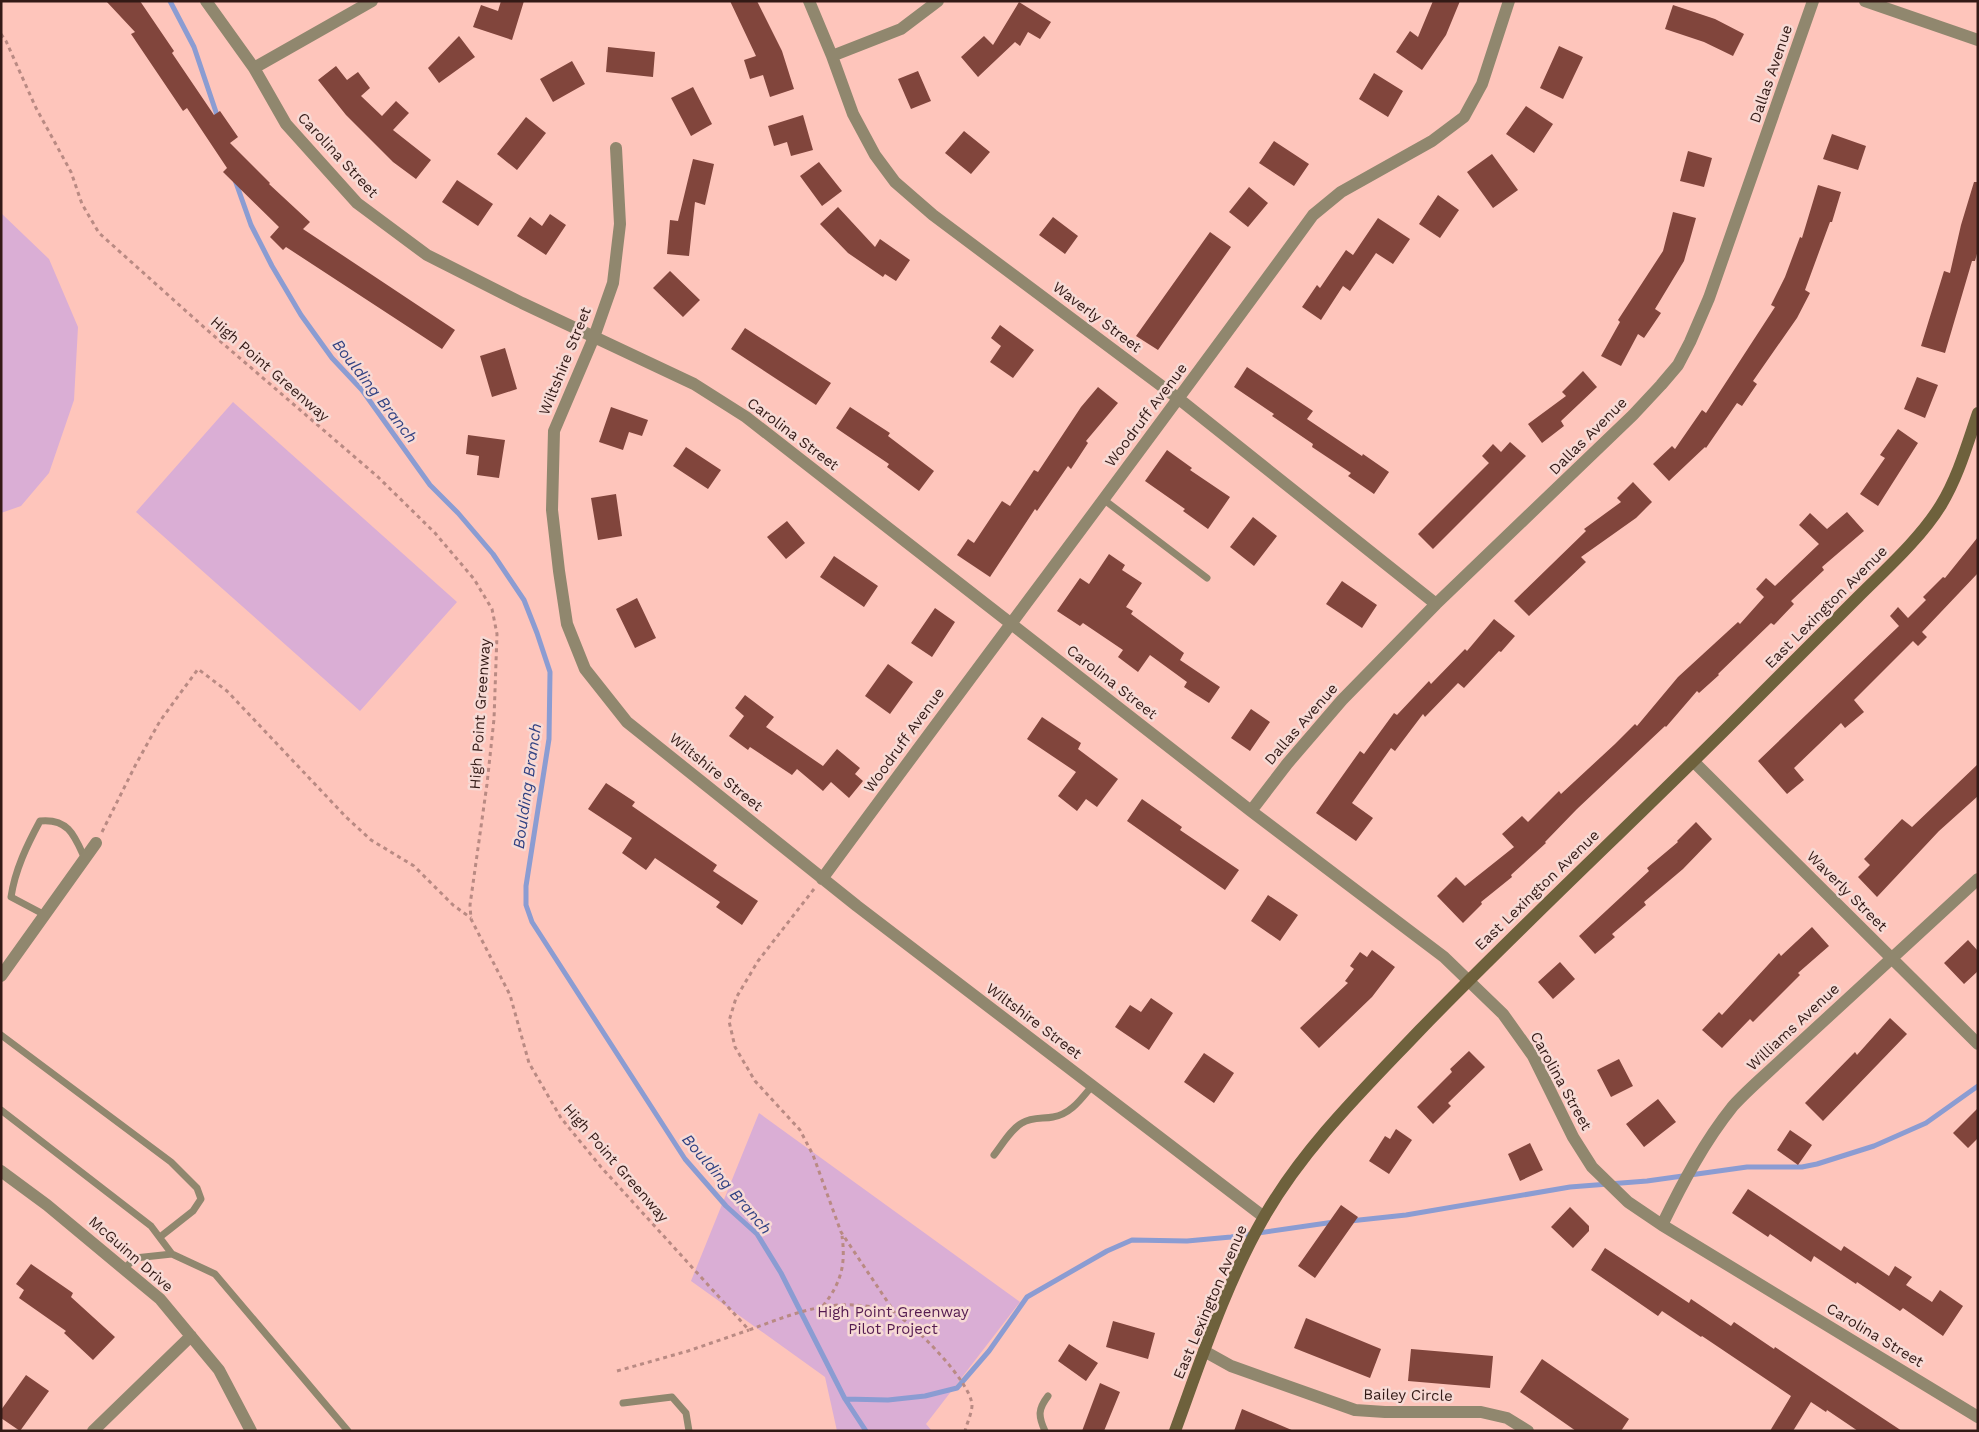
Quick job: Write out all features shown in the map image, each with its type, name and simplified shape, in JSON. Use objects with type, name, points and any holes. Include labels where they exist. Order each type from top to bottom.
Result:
[{"type":"main road","name":"East Lexington Avenue","points":[[1175,1431],[1204,1351],[1238,1269],[1264,1217],[1314,1144],[1345,1109],[1469,980],[1694,762],[1903,553],[1940,506],[1960,466],[1978,413]]},
{"type":"street","name":"Carolina Street","points":[[206,1],[254,68],[286,124],[358,203],[427,255],[522,303],[694,384],[746,417],[1251,810],[1444,957],[1503,1014],[1533,1056],[1573,1137],[1592,1167],[1628,1202],[1662,1225],[1978,1417]]},
{"type":"street","points":[[254,68],[372,1]]},
{"type":"street","name":"Waverly Street","points":[[809,1],[832,56],[852,114],[875,155],[895,182],[933,215],[1179,399],[1436,604]]},
{"type":"street","points":[[832,56],[901,29],[938,1]]},
{"type":"street","name":"Woodruff Avenue","points":[[822,879],[1010,623],[1179,399],[1313,215],[1341,192],[1432,141],[1464,118],[1482,84],[1509,1]]},
{"type":"street","name":"Dallas Avenue","points":[[1251,810],[1287,764],[1342,700],[1436,604],[1633,415],[1678,365],[1709,298],[1814,1]]},
{"type":"street","points":[[1865,1],[1978,40]]},
{"type":"street","name":"Wiltshire Street","points":[[616,148],[620,224],[613,282],[594,337],[554,431],[552,510],[559,571],[567,624],[585,669],[627,722],[822,879],[1264,1217]]},
{"type":"street","name":"Waverly Street","points":[[1694,762],[1978,1044]]},
{"type":"street","points":[[1,976],[96,843]]},
{"type":"street","name":"Williams Avenue","points":[[1662,1225],[1694,1164],[1733,1106],[1978,879]]},
{"type":"street","name":"McGuinn Drive","points":[[1,1171],[47,1205],[160,1299],[219,1370],[251,1431]]},
{"type":"street","points":[[93,1431],[191,1336]]},
{"type":"street","name":"Bailey Circle","points":[[1204,1351],[1231,1366],[1355,1410],[1385,1412],[1481,1412],[1508,1418],[1528,1431]]},
{"type":"lane","points":[[1103,499],[1207,578]]},
{"type":"lane","points":[[45,915],[12,897],[14,882],[29,842],[40,822],[52,820],[69,828],[85,859]]},
{"type":"lane","points":[[1,1035],[171,1162],[197,1188],[201,1199],[193,1211],[160,1237]]},
{"type":"lane","points":[[994,1155],[1021,1123],[1031,1119],[1064,1114],[1076,1105],[1092,1086]]},
{"type":"lane","points":[[1,1110],[143,1219],[160,1237],[172,1254],[215,1274],[348,1431]]},
{"type":"lane","points":[[124,1269],[135,1258],[172,1254]]},
{"type":"lane","points":[[1045,1431],[1040,1420],[1039,1411],[1048,1396]]},
{"type":"lane","points":[[623,1403],[672,1397],[686,1412],[690,1431]]},
{"type":"path","name":"High Point Greenway","points":[[1,34],[6,41],[36,108],[71,172],[82,204],[99,233],[206,329],[378,476],[436,533],[474,579],[492,609],[498,634],[494,719],[470,905],[471,919],[510,995],[529,1063],[561,1118],[601,1167],[749,1330]]},
{"type":"path","points":[[96,843],[160,721],[198,669],[227,691],[346,818],[371,840],[414,866],[453,905],[471,919]]},
{"type":"path","points":[[822,879],[758,961],[736,998],[729,1021],[735,1047],[755,1081],[800,1130],[813,1155],[841,1232],[896,1314],[944,1357],[968,1392],[972,1405],[965,1431]]},
{"type":"path","points":[[822,1307],[836,1286],[843,1269],[841,1232]]},
{"type":"path","points":[[617,1372],[822,1307],[852,1305],[885,1309],[896,1314]]},
{"type":"green space","points":[[1,213],[49,259],[78,327],[74,400],[49,473],[21,506],[1,513]]},
{"type":"green space","points":[[233,402],[457,602],[360,711],[136,512]]},
{"type":"green space","name":"High Point Greenway Pilot Project","points":[[759,1113],[1020,1302],[926,1424],[932,1431],[837,1431],[825,1377],[691,1281]]},
{"type":"building","points":[[106,1],[140,1],[214,115],[220,111],[238,137],[230,143],[269,184],[310,222],[303,229],[455,330],[442,349],[286,247],[283,250],[270,237],[279,227],[223,172],[227,168],[187,108],[183,111],[131,34],[135,32]]},
{"type":"building","points":[[501,1],[524,1],[512,40],[473,27],[481,5],[498,11]]},
{"type":"building","points":[[730,1],[757,1],[782,51],[794,89],[770,97],[763,75],[750,79],[744,60],[756,56]]},
{"type":"building","points":[[1433,1],[1460,1],[1446,35],[1422,70],[1396,52],[1410,31],[1418,37]]},
{"type":"building","points":[[1019,2],[1051,22],[1040,39],[1028,32],[1020,46],[1015,42],[978,77],[961,57],[984,36],[993,45]]},
{"type":"building","points":[[1673,5],[1715,19],[1744,34],[1733,56],[1704,42],[1665,29]]},
{"type":"building","points":[[459,36],[475,57],[439,83],[428,68]]},
{"type":"building","points":[[1559,46],[1583,57],[1563,99],[1540,88]]},
{"type":"building","points":[[608,47],[655,52],[653,77],[606,72]]},
{"type":"building","points":[[572,61],[585,84],[553,102],[540,79]]},
{"type":"building","points":[[336,66],[347,80],[358,72],[370,88],[361,96],[382,116],[396,101],[409,113],[393,130],[431,160],[416,179],[393,162],[346,115],[318,80]]},
{"type":"building","points":[[918,71],[931,101],[911,109],[898,79]]},
{"type":"building","points":[[1374,73],[1403,91],[1388,117],[1359,99]]},
{"type":"building","points":[[693,87],[712,124],[691,136],[671,98]]},
{"type":"building","points":[[1526,106],[1553,124],[1534,153],[1506,134]]},
{"type":"building","points":[[803,115],[813,150],[791,156],[787,142],[774,146],[768,126]]},
{"type":"building","points":[[526,117],[546,133],[517,170],[497,154]]},
{"type":"building","points":[[964,131],[990,152],[971,174],[945,153]]},
{"type":"building","points":[[1832,134],[1866,146],[1858,170],[1823,159]]},
{"type":"building","points":[[1274,141],[1309,164],[1294,186],[1259,163]]},
{"type":"building","points":[[1688,151],[1712,158],[1704,187],[1680,181]]},
{"type":"building","points":[[1492,154],[1518,190],[1493,208],[1467,172]]},
{"type":"building","points":[[693,159],[714,164],[705,205],[695,202],[689,256],[667,254],[670,220],[678,221]]},
{"type":"building","points":[[819,162],[842,191],[822,206],[800,176]]},
{"type":"building","points":[[457,180],[493,204],[478,226],[442,202]]},
{"type":"building","points":[[1974,182],[1978,182],[1978,250],[1975,261],[1972,261],[1945,353],[1921,346],[1944,271],[1950,273],[1961,225]]},
{"type":"building","points":[[1818,185],[1841,192],[1832,222],[1830,222],[1805,290],[1810,293],[1797,318],[1753,381],[1757,384],[1742,406],[1737,403],[1706,448],[1669,481],[1653,464],[1672,446],[1675,449],[1702,410],[1706,413],[1775,307],[1771,305],[1785,277],[1800,237],[1802,238]]},
{"type":"building","points":[[1249,187],[1268,203],[1248,227],[1229,212]]},
{"type":"building","points":[[1438,195],[1459,210],[1440,238],[1419,224]]},
{"type":"building","points":[[838,207],[875,247],[880,239],[910,260],[896,281],[885,274],[883,277],[848,253],[820,224]]},
{"type":"building","points":[[1673,212],[1696,218],[1684,261],[1655,309],[1661,313],[1644,338],[1638,334],[1621,366],[1601,356],[1620,322],[1618,320],[1663,251]]},
{"type":"building","points":[[550,214],[566,225],[546,255],[517,236],[530,217],[542,226]]},
{"type":"building","points":[[1053,217],[1078,236],[1065,254],[1039,235]]},
{"type":"building","points":[[1378,218],[1410,239],[1393,264],[1376,253],[1350,291],[1343,286],[1321,320],[1302,307],[1317,285],[1320,288],[1346,250],[1353,255]]},
{"type":"building","points":[[1210,232],[1231,247],[1158,350],[1136,336]]},
{"type":"building","points":[[670,271],[700,300],[683,317],[653,288]]},
{"type":"building","points":[[1000,325],[1034,350],[1013,378],[990,362],[1001,346],[991,338]]},
{"type":"building","points":[[745,328],[831,383],[816,405],[731,349]]},
{"type":"building","points":[[505,348],[517,389],[492,397],[480,356]]},
{"type":"building","points":[[1247,367],[1313,411],[1307,419],[1389,472],[1374,494],[1348,476],[1351,473],[1312,447],[1313,444],[1272,416],[1274,414],[1234,387]]},
{"type":"building","points":[[1583,371],[1597,387],[1561,421],[1564,426],[1542,443],[1528,424],[1566,396],[1562,392]]},
{"type":"building","points":[[1917,377],[1938,385],[1925,418],[1904,409]]},
{"type":"building","points":[[1098,387],[1118,403],[1086,441],[1088,443],[1071,469],[1068,466],[1037,511],[1035,509],[990,577],[957,555],[968,539],[974,543],[1002,501],[1010,506],[1034,470],[1038,472],[1081,407]]},
{"type":"building","points":[[611,407],[648,420],[642,436],[629,432],[623,450],[599,442]]},
{"type":"building","points":[[850,407],[890,433],[888,436],[934,471],[919,491],[887,467],[889,464],[836,428]]},
{"type":"building","points":[[1898,429],[1918,443],[1878,506],[1860,494],[1885,458],[1880,455]]},
{"type":"building","points":[[468,435],[505,440],[499,478],[477,475],[479,456],[466,454]]},
{"type":"building","points":[[1510,442],[1526,456],[1433,549],[1418,534],[1489,463],[1482,456],[1493,444],[1501,452]]},
{"type":"building","points":[[686,447],[721,470],[708,489],[673,466]]},
{"type":"building","points":[[1167,450],[1192,468],[1190,470],[1230,497],[1208,529],[1183,511],[1185,509],[1145,481]]},
{"type":"building","points":[[1633,482],[1652,502],[1636,518],[1581,557],[1586,562],[1529,616],[1514,601],[1586,531],[1584,529],[1621,502],[1617,498]]},
{"type":"building","points":[[616,494],[622,536],[598,540],[591,498]]},
{"type":"building","points":[[1847,512],[1864,531],[1822,567],[1824,570],[1791,601],[1794,604],[1774,625],[1771,623],[1719,675],[1699,693],[1697,691],[1666,727],[1577,809],[1546,843],[1511,875],[1512,877],[1481,902],[1482,904],[1463,923],[1437,896],[1456,877],[1465,886],[1514,847],[1502,834],[1522,816],[1528,822],[1559,791],[1561,794],[1635,724],[1637,726],[1678,677],[1738,622],[1740,624],[1764,597],[1756,589],[1766,578],[1775,586],[1819,544],[1799,525],[1810,513],[1827,529]]},
{"type":"building","points":[[1253,517],[1277,536],[1254,566],[1230,547]]},
{"type":"building","points":[[787,521],[805,543],[786,559],[767,537]]},
{"type":"building","points":[[1978,537],[1978,573],[1922,632],[1927,637],[1918,646],[1913,641],[1854,700],[1864,712],[1845,728],[1841,723],[1794,768],[1804,780],[1787,794],[1758,761],[1899,626],[1890,616],[1898,607],[1908,618],[1926,600],[1923,597],[1943,577],[1945,578]]},
{"type":"building","points":[[1109,554],[1125,565],[1122,570],[1142,583],[1126,607],[1133,611],[1131,614],[1184,653],[1180,660],[1220,687],[1209,703],[1184,687],[1187,682],[1150,655],[1138,672],[1118,657],[1123,650],[1083,623],[1080,626],[1057,611],[1080,578],[1089,584]]},
{"type":"building","points":[[834,556],[878,586],[864,607],[820,577]]},
{"type":"building","points":[[1342,581],[1377,605],[1362,628],[1326,604]]},
{"type":"building","points":[[637,598],[656,638],[635,648],[616,609]]},
{"type":"building","points":[[935,608],[955,622],[932,657],[911,643]]},
{"type":"building","points":[[1494,619],[1515,636],[1464,688],[1458,683],[1425,717],[1423,714],[1395,751],[1391,748],[1352,803],[1373,818],[1356,841],[1316,813],[1360,751],[1364,754],[1394,713],[1397,715],[1429,681],[1431,684],[1465,649],[1467,651]]},
{"type":"building","points":[[888,664],[913,682],[890,714],[865,696]]},
{"type":"building","points":[[745,695],[774,717],[766,727],[823,766],[837,749],[860,768],[855,774],[863,781],[849,798],[831,782],[823,791],[797,769],[792,775],[750,747],[748,750],[729,736],[744,716],[735,708]]},
{"type":"building","points":[[1251,709],[1270,722],[1250,751],[1231,738]]},
{"type":"building","points":[[1042,717],[1081,743],[1078,749],[1118,779],[1097,807],[1086,799],[1077,811],[1058,796],[1076,772],[1027,739]]},
{"type":"building","points":[[1978,764],[1978,796],[1939,831],[1877,897],[1858,877],[1870,865],[1864,859],[1902,819],[1912,827]]},
{"type":"building","points":[[606,783],[635,802],[632,806],[717,865],[713,871],[758,901],[742,925],[716,907],[720,902],[655,858],[646,870],[622,853],[632,838],[588,809]]},
{"type":"building","points":[[1142,799],[1182,827],[1180,830],[1239,870],[1225,890],[1127,821]]},
{"type":"building","points":[[1696,822],[1712,839],[1683,869],[1644,902],[1646,905],[1612,934],[1615,937],[1595,954],[1579,936],[1649,871],[1647,868],[1678,842]]},
{"type":"building","points":[[1268,895],[1298,915],[1280,941],[1251,921]]},
{"type":"building","points":[[1812,927],[1829,946],[1798,973],[1800,975],[1753,1022],[1750,1019],[1722,1048],[1702,1030],[1719,1012],[1722,1015],[1779,953],[1781,956]]},
{"type":"building","points":[[1968,940],[1978,951],[1978,971],[1964,984],[1944,963]]},
{"type":"building","points":[[1372,950],[1395,967],[1372,997],[1319,1048],[1300,1028],[1348,983],[1345,981],[1354,969],[1350,966],[1360,952],[1367,957]]},
{"type":"building","points":[[1560,962],[1575,979],[1553,999],[1538,982]]},
{"type":"building","points":[[1151,998],[1173,1013],[1149,1050],[1115,1027],[1130,1005],[1141,1012]]},
{"type":"building","points":[[1890,1018],[1907,1034],[1823,1121],[1805,1103],[1855,1052],[1857,1055]]},
{"type":"building","points":[[1469,1051],[1485,1067],[1448,1103],[1451,1106],[1433,1124],[1417,1107],[1452,1072],[1450,1069]]},
{"type":"building","points":[[1204,1053],[1234,1073],[1214,1103],[1184,1082]]},
{"type":"building","points":[[1619,1059],[1633,1086],[1611,1097],[1597,1070]]},
{"type":"building","points":[[1658,1099],[1676,1122],[1644,1147],[1626,1124]]},
{"type":"building","points":[[1978,1108],[1978,1138],[1968,1148],[1953,1133]]},
{"type":"building","points":[[1396,1129],[1412,1140],[1389,1174],[1369,1161],[1385,1136],[1390,1139]]},
{"type":"building","points":[[1790,1130],[1812,1145],[1798,1165],[1777,1150]]},
{"type":"building","points":[[1530,1143],[1543,1170],[1520,1181],[1508,1154]]},
{"type":"building","points":[[1748,1189],[1841,1251],[1844,1246],[1889,1276],[1895,1266],[1912,1277],[1906,1285],[1932,1302],[1940,1290],[1963,1306],[1943,1336],[1903,1308],[1900,1311],[1814,1256],[1811,1262],[1770,1234],[1768,1237],[1732,1213]]},
{"type":"building","points":[[1341,1205],[1358,1217],[1315,1278],[1298,1266]]},
{"type":"building","points":[[1570,1207],[1589,1226],[1589,1231],[1573,1248],[1551,1227]]},
{"type":"building","points":[[1605,1248],[1689,1303],[1691,1299],[1731,1326],[1734,1322],[1774,1349],[1775,1347],[1902,1431],[1858,1431],[1827,1410],[1826,1412],[1811,1402],[1793,1431],[1770,1431],[1791,1396],[1702,1336],[1662,1311],[1658,1316],[1591,1270]]},
{"type":"building","points":[[31,1264],[73,1293],[71,1297],[115,1337],[93,1360],[64,1333],[66,1331],[19,1298],[24,1290],[16,1284]]},
{"type":"building","points":[[1306,1318],[1381,1349],[1370,1378],[1294,1348]]},
{"type":"building","points":[[1113,1321],[1155,1333],[1148,1359],[1106,1347]]},
{"type":"building","points":[[1069,1344],[1098,1363],[1086,1381],[1058,1361]]},
{"type":"building","points":[[1411,1349],[1493,1356],[1490,1388],[1408,1381]]},
{"type":"building","points":[[1542,1359],[1629,1419],[1621,1431],[1576,1431],[1520,1392]]},
{"type":"building","points":[[26,1375],[49,1391],[20,1431],[1,1418],[1,1410]]},
{"type":"building","points":[[1100,1383],[1120,1392],[1104,1431],[1082,1431]]},
{"type":"building","points":[[1242,1409],[1294,1431],[1234,1431]]},
{"type":"waterway","name":"Boulding Branch","points":[[170,1],[194,47],[218,118]]},
{"type":"waterway","name":"Boulding Branch","points":[[235,180],[251,225],[272,266],[301,315],[332,358],[362,390],[430,485],[458,513],[493,554],[524,600],[550,672],[549,739],[526,886],[526,905],[532,922],[685,1159],[726,1206],[757,1234],[781,1273],[845,1399],[866,1431]]},
{"type":"waterway","points":[[1350,1221],[1406,1215],[1570,1187],[1647,1181],[1747,1167],[1802,1167],[1817,1164],[1874,1146],[1926,1123],[1978,1086]]},
{"type":"waterway","points":[[845,1399],[888,1400],[925,1396],[957,1388],[989,1351],[1027,1297],[1107,1251],[1132,1240],[1187,1241],[1231,1237],[1334,1222]]}]
